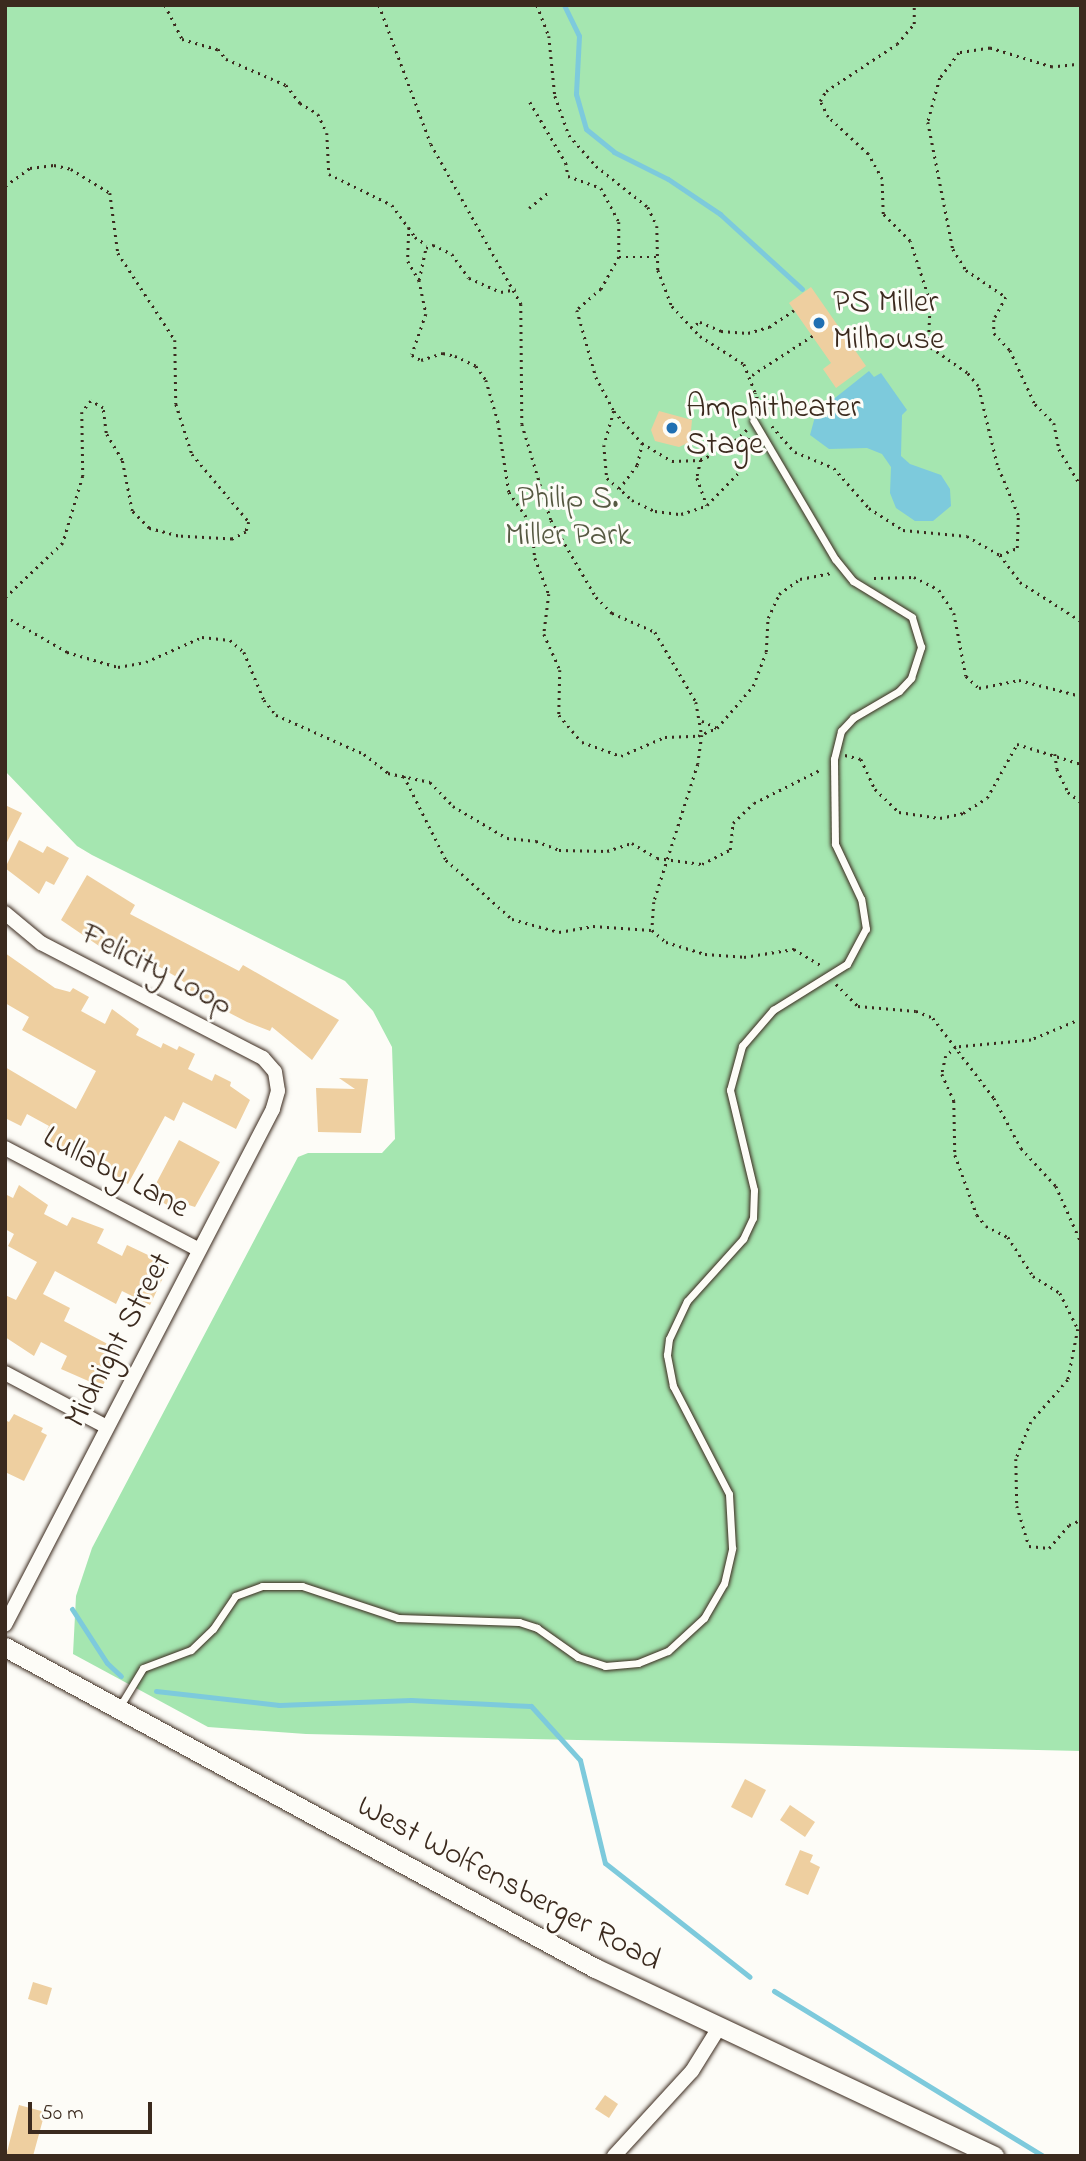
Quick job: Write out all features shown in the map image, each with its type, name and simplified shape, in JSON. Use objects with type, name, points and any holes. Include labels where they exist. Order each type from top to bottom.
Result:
[{"type":"main road","name":"West Wolfensberger Road","points":[[5,1647],[512,1925],[994,2156]]},
{"type":"street","name":"Felicity Loop","points":[[5,913],[41,943],[263,1059],[278,1080]]},
{"type":"street","name":"Midnight Street","points":[[5,1625],[274,1109],[278,1080]]},
{"type":"street","name":"Lullaby Lane","points":[[5,1149],[200,1250]]},
{"type":"street","points":[[5,1373],[107,1427]]},
{"type":"street","points":[[614,2156],[692,2071],[720,2026]]},
{"type":"lane","points":[[119,1709],[143,1668],[191,1650],[213,1629],[235,1596],[275,1584],[302,1587],[398,1618],[519,1622],[537,1628],[578,1657],[606,1666],[654,1657],[692,1632],[724,1584],[733,1548],[733,1511],[718,1465],[673,1386],[667,1355],[669,1339],[687,1301],[727,1258],[753,1218],[754,1190],[730,1090],[741,1046],[773,1010],[830,976],[858,952],[866,929],[861,899],[835,844],[835,759],[846,723],[899,691],[911,678],[921,647],[918,630],[902,607],[845,573],[753,420]]},
{"type":"path","points":[[165,5],[182,39],[218,50],[226,59],[286,85],[300,103],[318,114],[327,133],[329,174],[387,202],[427,245],[449,252],[465,274],[501,292],[516,289]]},
{"type":"path","points":[[379,5],[431,144],[516,289],[523,312],[522,425],[551,520],[604,605],[660,638],[687,682],[700,718],[702,734],[698,764],[654,902],[652,930]]},
{"type":"path","points":[[537,5],[549,36],[555,96],[564,125],[585,155],[648,206],[657,226],[656,257],[664,292],[690,328],[734,354],[752,375],[765,417],[785,444],[842,474],[878,516],[914,534],[967,536],[1000,555],[1020,582],[1081,621]]},
{"type":"path","points":[[914,5],[914,24],[897,44],[826,90],[820,102],[828,117],[868,154],[882,179],[883,214],[904,230],[910,241],[930,302],[928,346],[967,373],[978,387],[997,465],[1019,523],[1017,548],[1000,555]]},
{"type":"path","points":[[1081,64],[1052,67],[990,48],[962,52],[952,58],[940,78],[928,118],[953,249],[962,267],[1006,297],[993,323],[994,333],[1010,350],[1035,404],[1054,423],[1059,449],[1081,486]]},
{"type":"path","points":[[530,102],[563,156],[568,176],[601,188],[620,222],[619,257],[601,289],[577,310],[587,357],[614,411],[642,443],[672,461],[701,460],[728,448],[748,430],[753,420],[755,388]]},
{"type":"path","points":[[5,186],[30,168],[49,164],[67,167],[109,191],[118,253],[174,340],[176,404],[192,454],[250,522],[240,537],[218,539],[167,534],[143,523],[130,505],[122,460],[106,433],[103,408],[91,401],[82,412],[83,476],[63,543],[5,597]]},
{"type":"path","points":[[529,208],[549,192]]},
{"type":"path","points":[[409,227],[408,261],[419,280],[426,318],[411,346],[412,355],[424,360],[443,353],[455,356],[475,366],[486,380],[498,421],[509,492],[532,525],[537,563],[549,594],[544,634],[560,670],[558,708],[563,723],[587,746],[621,756],[665,737],[702,734],[717,728],[753,686],[766,652],[768,618],[779,594],[804,578],[845,573],[885,581],[914,578],[939,590],[954,613],[966,676],[979,688],[1019,680],[1081,696]]},
{"type":"path","points":[[419,280],[427,245]]},
{"type":"path","points":[[619,257],[656,257]]},
{"type":"path","points":[[690,328],[701,322],[721,331],[748,333],[769,327],[794,310]]},
{"type":"path","points":[[752,375],[812,336]]},
{"type":"path","points":[[614,411],[604,445],[607,478],[642,506],[663,513],[689,513],[707,505],[744,467],[749,452],[748,430]]},
{"type":"path","points":[[619,489],[641,458],[642,443]]},
{"type":"path","points":[[701,460],[697,478],[707,505]]},
{"type":"path","points":[[5,615],[67,652],[118,667],[146,662],[202,637],[230,640],[244,652],[261,694],[276,715],[364,754],[385,772],[430,782],[453,806],[510,839],[536,841],[572,851],[607,850],[632,843],[657,858],[697,865],[725,854],[733,843],[733,823],[749,807],[847,755],[861,759],[874,789],[901,813],[944,818],[987,798],[1015,745],[1025,744],[1081,764]]},
{"type":"path","points":[[700,718],[717,728]]},
{"type":"path","points":[[1055,754],[1056,769],[1068,792],[1081,802]]},
{"type":"path","points":[[404,776],[446,860],[512,919],[559,932],[593,926],[652,930],[666,942],[714,956],[799,950],[811,956],[853,1004],[925,1014],[956,1047],[1006,1116],[1021,1148],[1056,1186],[1081,1242]]},
{"type":"path","points":[[1081,1019],[1031,1040],[956,1047],[946,1056],[942,1074],[954,1101],[955,1156],[977,1215],[1008,1237],[1033,1276],[1060,1293],[1078,1329],[1068,1380],[1031,1422],[1018,1451],[1014,1471],[1019,1511],[1029,1546],[1035,1550],[1052,1547],[1069,1525],[1081,1520]]},
{"type":"green space","name":"Philip S. Miller Park","points":[[5,5],[1081,5],[1081,1751],[306,1734],[208,1727],[73,1654],[76,1596],[92,1548],[298,1157],[308,1153],[382,1153],[395,1139],[392,1047],[373,1011],[345,981],[77,846],[5,771]]},
{"type":"water","points":[[869,371],[874,377],[881,373],[907,410],[902,415],[901,456],[910,464],[941,475],[950,489],[951,506],[933,521],[915,521],[896,508],[890,493],[891,467],[882,454],[867,448],[829,449],[810,435],[816,413]]},
{"type":"building","name":"PS Miller Milhouse","points":[[811,287],[866,366],[836,388],[823,369],[831,363],[789,303]]},
{"type":"building","name":"Amphitheater Stage","points":[[659,411],[692,420],[690,442],[679,447],[655,441],[651,430]]},
{"type":"building","points":[[5,805],[22,813],[5,846]]},
{"type":"building","points":[[19,840],[43,853],[47,846],[69,858],[54,885],[46,881],[39,894],[5,868]]},
{"type":"building","points":[[87,875],[135,905],[130,914],[239,971],[243,965],[339,1020],[312,1060],[272,1027],[270,1031],[247,1022],[189,992],[191,988],[158,966],[104,943],[102,948],[61,920]]},
{"type":"building","points":[[5,953],[55,988],[70,992],[73,988],[89,997],[81,1011],[105,1024],[112,1009],[139,1029],[136,1035],[161,1048],[163,1043],[177,1050],[179,1046],[195,1054],[188,1069],[212,1081],[215,1074],[231,1082],[230,1086],[250,1100],[236,1129],[183,1102],[174,1121],[165,1116],[128,1184],[111,1175],[115,1170],[99,1162],[101,1157],[79,1146],[76,1152],[42,1139],[49,1126],[27,1114],[21,1126],[5,1118],[5,1067],[76,1109],[96,1071],[22,1030],[29,1017],[5,1003]]},
{"type":"building","points":[[339,1078],[368,1079],[361,1133],[318,1132],[316,1088],[355,1089]]},
{"type":"building","points":[[179,1140],[220,1162],[195,1207],[170,1199],[167,1205],[150,1195]]},
{"type":"building","points":[[19,1185],[48,1205],[44,1214],[67,1226],[72,1217],[104,1229],[97,1243],[122,1256],[127,1245],[169,1265],[150,1305],[122,1291],[116,1304],[55,1271],[43,1294],[70,1308],[64,1321],[121,1351],[102,1387],[61,1369],[67,1356],[41,1342],[34,1356],[5,1337],[5,1295],[16,1300],[37,1262],[8,1246],[14,1234],[5,1229],[5,1194],[13,1198]]},
{"type":"building","points":[[14,1414],[43,1428],[41,1432],[47,1435],[24,1481],[5,1472],[5,1420],[9,1422]]},
{"type":"building","points":[[745,1779],[766,1790],[752,1818],[731,1807]]},
{"type":"building","points":[[790,1805],[815,1822],[805,1837],[780,1820]]},
{"type":"building","points":[[800,1850],[813,1855],[810,1862],[820,1867],[808,1895],[785,1885]]},
{"type":"building","points":[[33,1982],[52,1988],[47,2005],[28,1999]]},
{"type":"building","points":[[605,2095],[618,2104],[609,2118],[595,2109]]},
{"type":"building","points":[[19,2105],[45,2112],[33,2156],[6,2156]]},
{"type":"waterway","points":[[564,5],[579,36],[576,94],[586,129],[614,152],[668,179],[720,214],[802,289]]},
{"type":"waterway","points":[[72,1609],[107,1663],[121,1676]]},
{"type":"waterway","points":[[156,1691],[279,1705],[411,1700],[531,1706],[580,1760],[605,1863],[750,1977]]},
{"type":"waterway","points":[[774,1991],[1043,2156]]},
{"type":"place","name":"PS Miller Milhouse","points":[[819,323]]},
{"type":"place","name":"Amphitheater Stage","points":[[672,428]]}]
